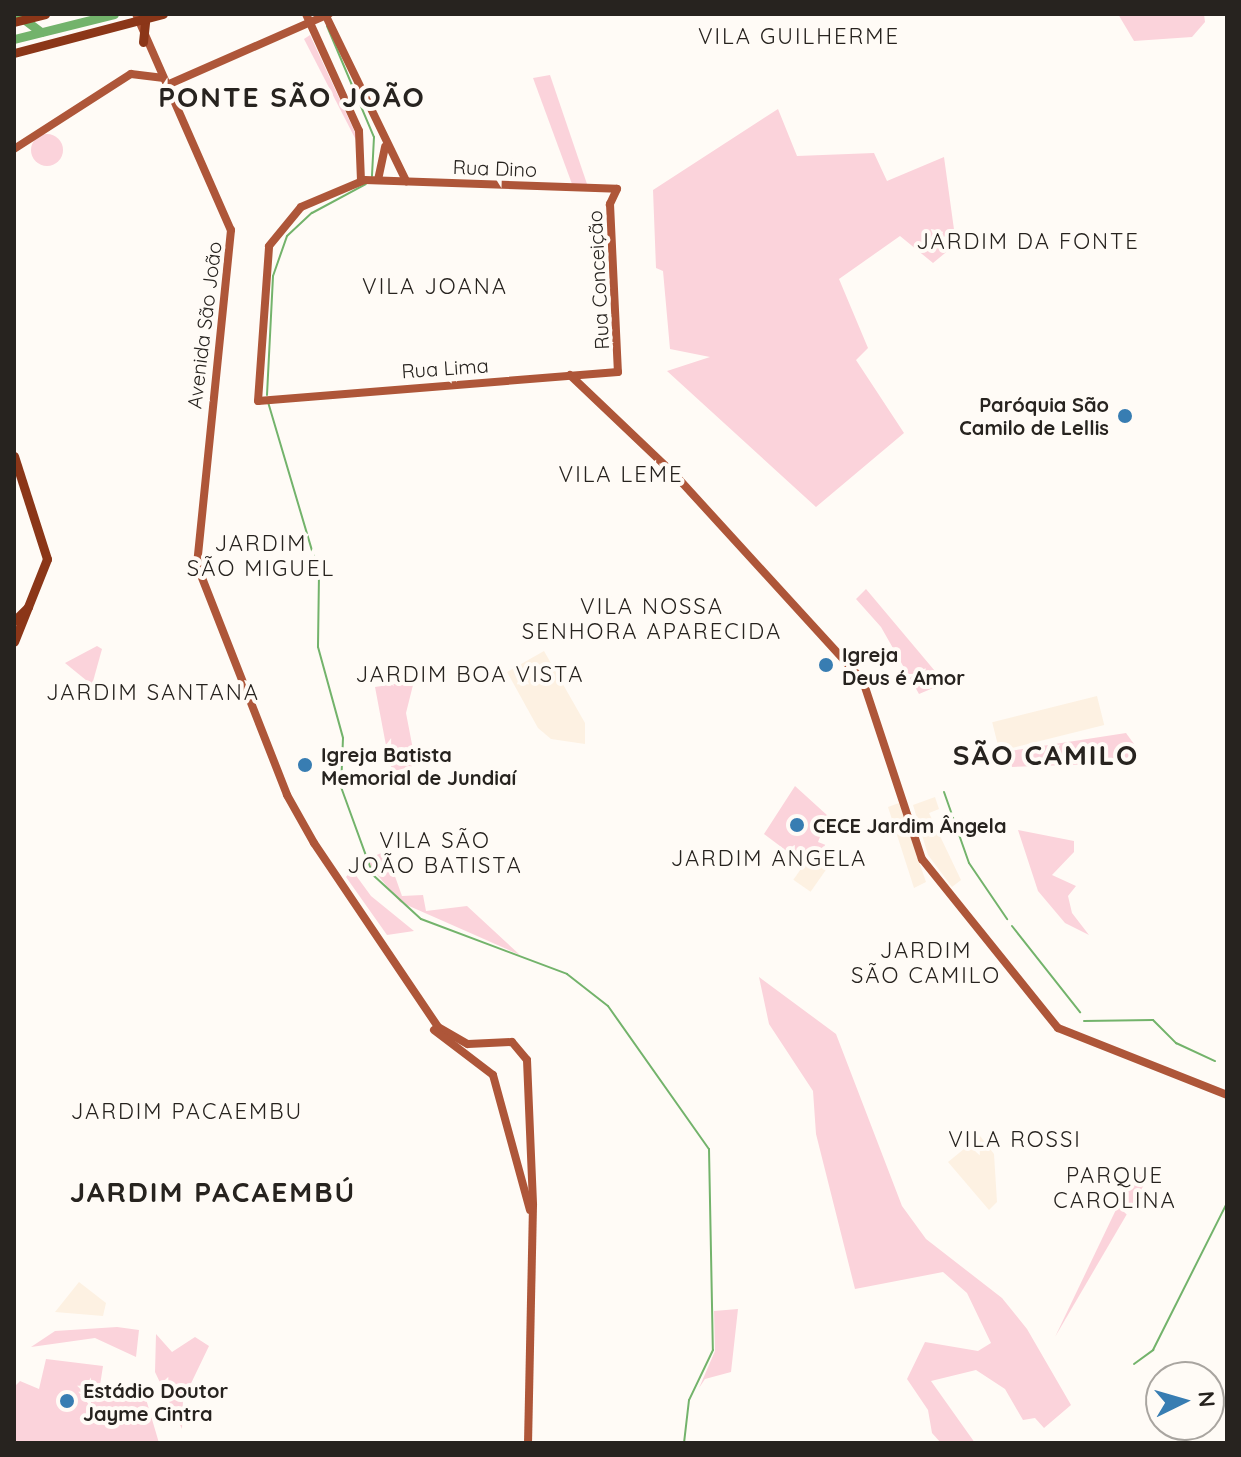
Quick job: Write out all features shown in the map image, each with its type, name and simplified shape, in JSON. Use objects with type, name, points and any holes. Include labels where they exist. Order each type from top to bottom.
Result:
[{"type":"main road","points":[[14,22],[45,14]]},
{"type":"main road","points":[[14,53],[163,14]]},
{"type":"main road","points":[[14,149],[131,74],[166,82],[308,18],[327,14],[381,135],[406,181]]},
{"type":"main road","points":[[308,18],[359,131],[369,180]]},
{"type":"main road","points":[[139,20],[143,42]]},
{"type":"main road","name":"Avenida São João","points":[[143,42],[166,82],[231,230],[197,565],[294,811],[420,994]]},
{"type":"main road","points":[[330,192],[369,180],[385,162],[381,135]]},
{"type":"main road","points":[[330,192],[362,157]]},
{"type":"main road","name":"Rua Dino","points":[[369,180],[617,189]]},
{"type":"main road","name":"Rua Conceição","points":[[617,189],[610,204],[618,372]]},
{"type":"main road","name":"Rua Lima","points":[[330,192],[291,214],[269,246],[260,401],[618,372]]},
{"type":"main road","points":[[570,375],[676,476],[863,681],[922,859],[1058,1028],[1227,1095]]},
{"type":"main road","points":[[14,456],[47,553],[14,642]]},
{"type":"main road","points":[[14,621],[28,607]]},
{"type":"main road","points":[[420,994],[449,1036],[491,1044],[512,1042],[527,1060],[533,1183],[528,1443]]},
{"type":"main road","points":[[420,994],[437,1033],[484,1065]]},
{"type":"main road","points":[[491,1044],[484,1065],[532,1218]]},
{"type":"main road","points":[[520,1173],[533,1183]]},
{"type":"shaded area","points":[[1118,14],[1204,14],[1205,22],[1192,37],[1134,41]]},
{"type":"shaded area","points":[[310,35],[358,139],[357,142],[304,39]]},
{"type":"shaded area","points":[[550,75],[587,184],[572,184],[533,78]]},
{"type":"shaded area","points":[[778,109],[797,156],[874,153],[887,181],[944,157],[956,244],[933,263],[900,236],[839,279],[868,348],[856,360],[904,433],[816,507],[667,371],[710,357],[670,349],[663,271],[656,268],[653,190]]},
{"type":"shaded area","points":[[47,134],[58,139],[63,150],[58,161],[47,166],[36,161],[31,150],[36,139]]},
{"type":"shaded area","points":[[866,589],[945,683],[919,694],[881,627],[856,599]]},
{"type":"shaded area","points":[[97,646],[102,649],[92,685],[65,663]]},
{"type":"shaded area","points":[[544,651],[585,723],[585,744],[551,739],[538,728],[507,672]]},
{"type":"shaded area","points":[[414,681],[406,713],[416,765],[391,772],[375,687]]},
{"type":"shaded area","points":[[1097,696],[1104,725],[999,751],[992,722]]},
{"type":"shaded area","points":[[1126,733],[1134,744],[1126,763],[1012,767],[1010,751]]},
{"type":"shaded area","name":"CECE Jardim Ângela","points":[[795,786],[828,816],[818,842],[836,849],[827,868],[810,856],[804,864],[764,834]]},
{"type":"shaded area","points":[[935,797],[939,809],[929,813],[961,880],[952,887],[928,855],[913,805]]},
{"type":"shaded area","points":[[899,803],[926,882],[914,888],[888,807]]},
{"type":"shaded area","points":[[1018,830],[1074,841],[1074,852],[1052,875],[1076,886],[1068,896],[1072,913],[1089,935],[1065,923],[1038,891]]},
{"type":"shaded area","points":[[386,851],[402,896],[423,895],[426,911],[467,906],[520,955],[400,902],[365,860]]},
{"type":"shaded area","points":[[810,856],[827,868],[811,892],[793,880]]},
{"type":"shaded area","points":[[352,870],[371,896],[414,931],[387,935],[346,877]]},
{"type":"shaded area","points":[[759,977],[836,1034],[902,1206],[926,1239],[1002,1298],[1027,1329],[1071,1405],[1044,1428],[1035,1418],[1023,1420],[1005,1389],[976,1370],[931,1381],[975,1443],[941,1443],[932,1433],[928,1410],[907,1379],[925,1342],[978,1351],[991,1343],[967,1293],[943,1272],[855,1289],[816,1134],[813,1091],[769,1024]]},
{"type":"shaded area","points":[[980,1136],[994,1154],[997,1202],[989,1210],[948,1162]]},
{"type":"shaded area","points":[[1134,1172],[1148,1178],[1055,1337]]},
{"type":"shaded area","points":[[79,1282],[106,1303],[103,1316],[55,1312]]},
{"type":"shaded area","points":[[738,1309],[731,1372],[705,1379],[699,1388],[715,1351],[714,1311]]},
{"type":"shaded area","points":[[117,1327],[139,1330],[136,1357],[95,1338],[31,1347],[55,1331]]},
{"type":"shaded area","points":[[156,1334],[172,1352],[195,1337],[209,1346],[183,1400],[182,1429],[155,1372]]},
{"type":"shaded area","name":"Estádio Doutor Jayme Cintra","points":[[46,1359],[103,1366],[98,1398],[146,1399],[159,1443],[14,1443],[14,1387],[20,1381],[39,1389]]},
{"type":"waterway","points":[[17,14],[41,32]]},
{"type":"waterway","points":[[14,39],[114,14]]},
{"type":"waterway","points":[[327,26],[374,137],[372,176]]},
{"type":"waterway","points":[[267,395],[273,276],[287,236],[312,213],[366,184]]},
{"type":"waterway","points":[[268,402],[319,574],[318,647],[343,738],[341,787],[373,875],[421,919],[567,974],[608,1006],[709,1149],[713,1350],[689,1400],[684,1443]]},
{"type":"waterway","points":[[944,792],[969,863],[1007,919]]},
{"type":"waterway","points":[[1012,926],[1080,1012]]},
{"type":"waterway","points":[[1084,1021],[1153,1020],[1176,1043],[1215,1061]]},
{"type":"waterway","points":[[1134,1364],[1153,1350],[1227,1203]]},
{"type":"place","name":"Paróquia São Camilo de Lellis","points":[[1125,416]]},
{"type":"place","name":"Igreja Deus é Amor","points":[[826,665]]},
{"type":"place","name":"Igreja Batista Memorial de Jundiaí","points":[[305,765]]},
{"type":"place","name":"CECE Jardim Ângela","points":[[797,825]]},
{"type":"place","name":"Estádio Doutor Jayme Cintra","points":[[67,1401]]},
{"type":"district","name":"VILA GUILHERME","points":[[799,37]]},
{"type":"district","name":"PONTE SÃO JOÃO","points":[[292,97]]},
{"type":"district","name":"JARDIM DA FONTE","points":[[1028,242]]},
{"type":"district","name":"VILA JOANA","points":[[435,287]]},
{"type":"district","name":"VILA LEME","points":[[621,475]]},
{"type":"district","name":"JARDIM SÃO MIGUEL","points":[[261,556]]},
{"type":"district","name":"VILA NOSSA SENHORA APARECIDA","points":[[652,618]]},
{"type":"district","name":"JARDIM BOA VISTA","points":[[470,675]]},
{"type":"district","name":"JARDIM SANTANA","points":[[153,693]]},
{"type":"district","name":"SÃO CAMILO","points":[[1046,755]]},
{"type":"district","name":"VILA SÃO JOÃO BATISTA","points":[[435,852]]},
{"type":"district","name":"JARDIM ANGELA","points":[[769,859]]},
{"type":"district","name":"JARDIM SÃO CAMILO","points":[[926,962]]},
{"type":"district","name":"JARDIM PACAEMBU","points":[[187,1112]]},
{"type":"district","name":"VILA ROSSI","points":[[1015,1140]]},
{"type":"district","name":"PARQUE CAROLINA","points":[[1115,1188]]},
{"type":"district","name":"JARDIM PACAEMBÚ","points":[[213,1192]]}]
